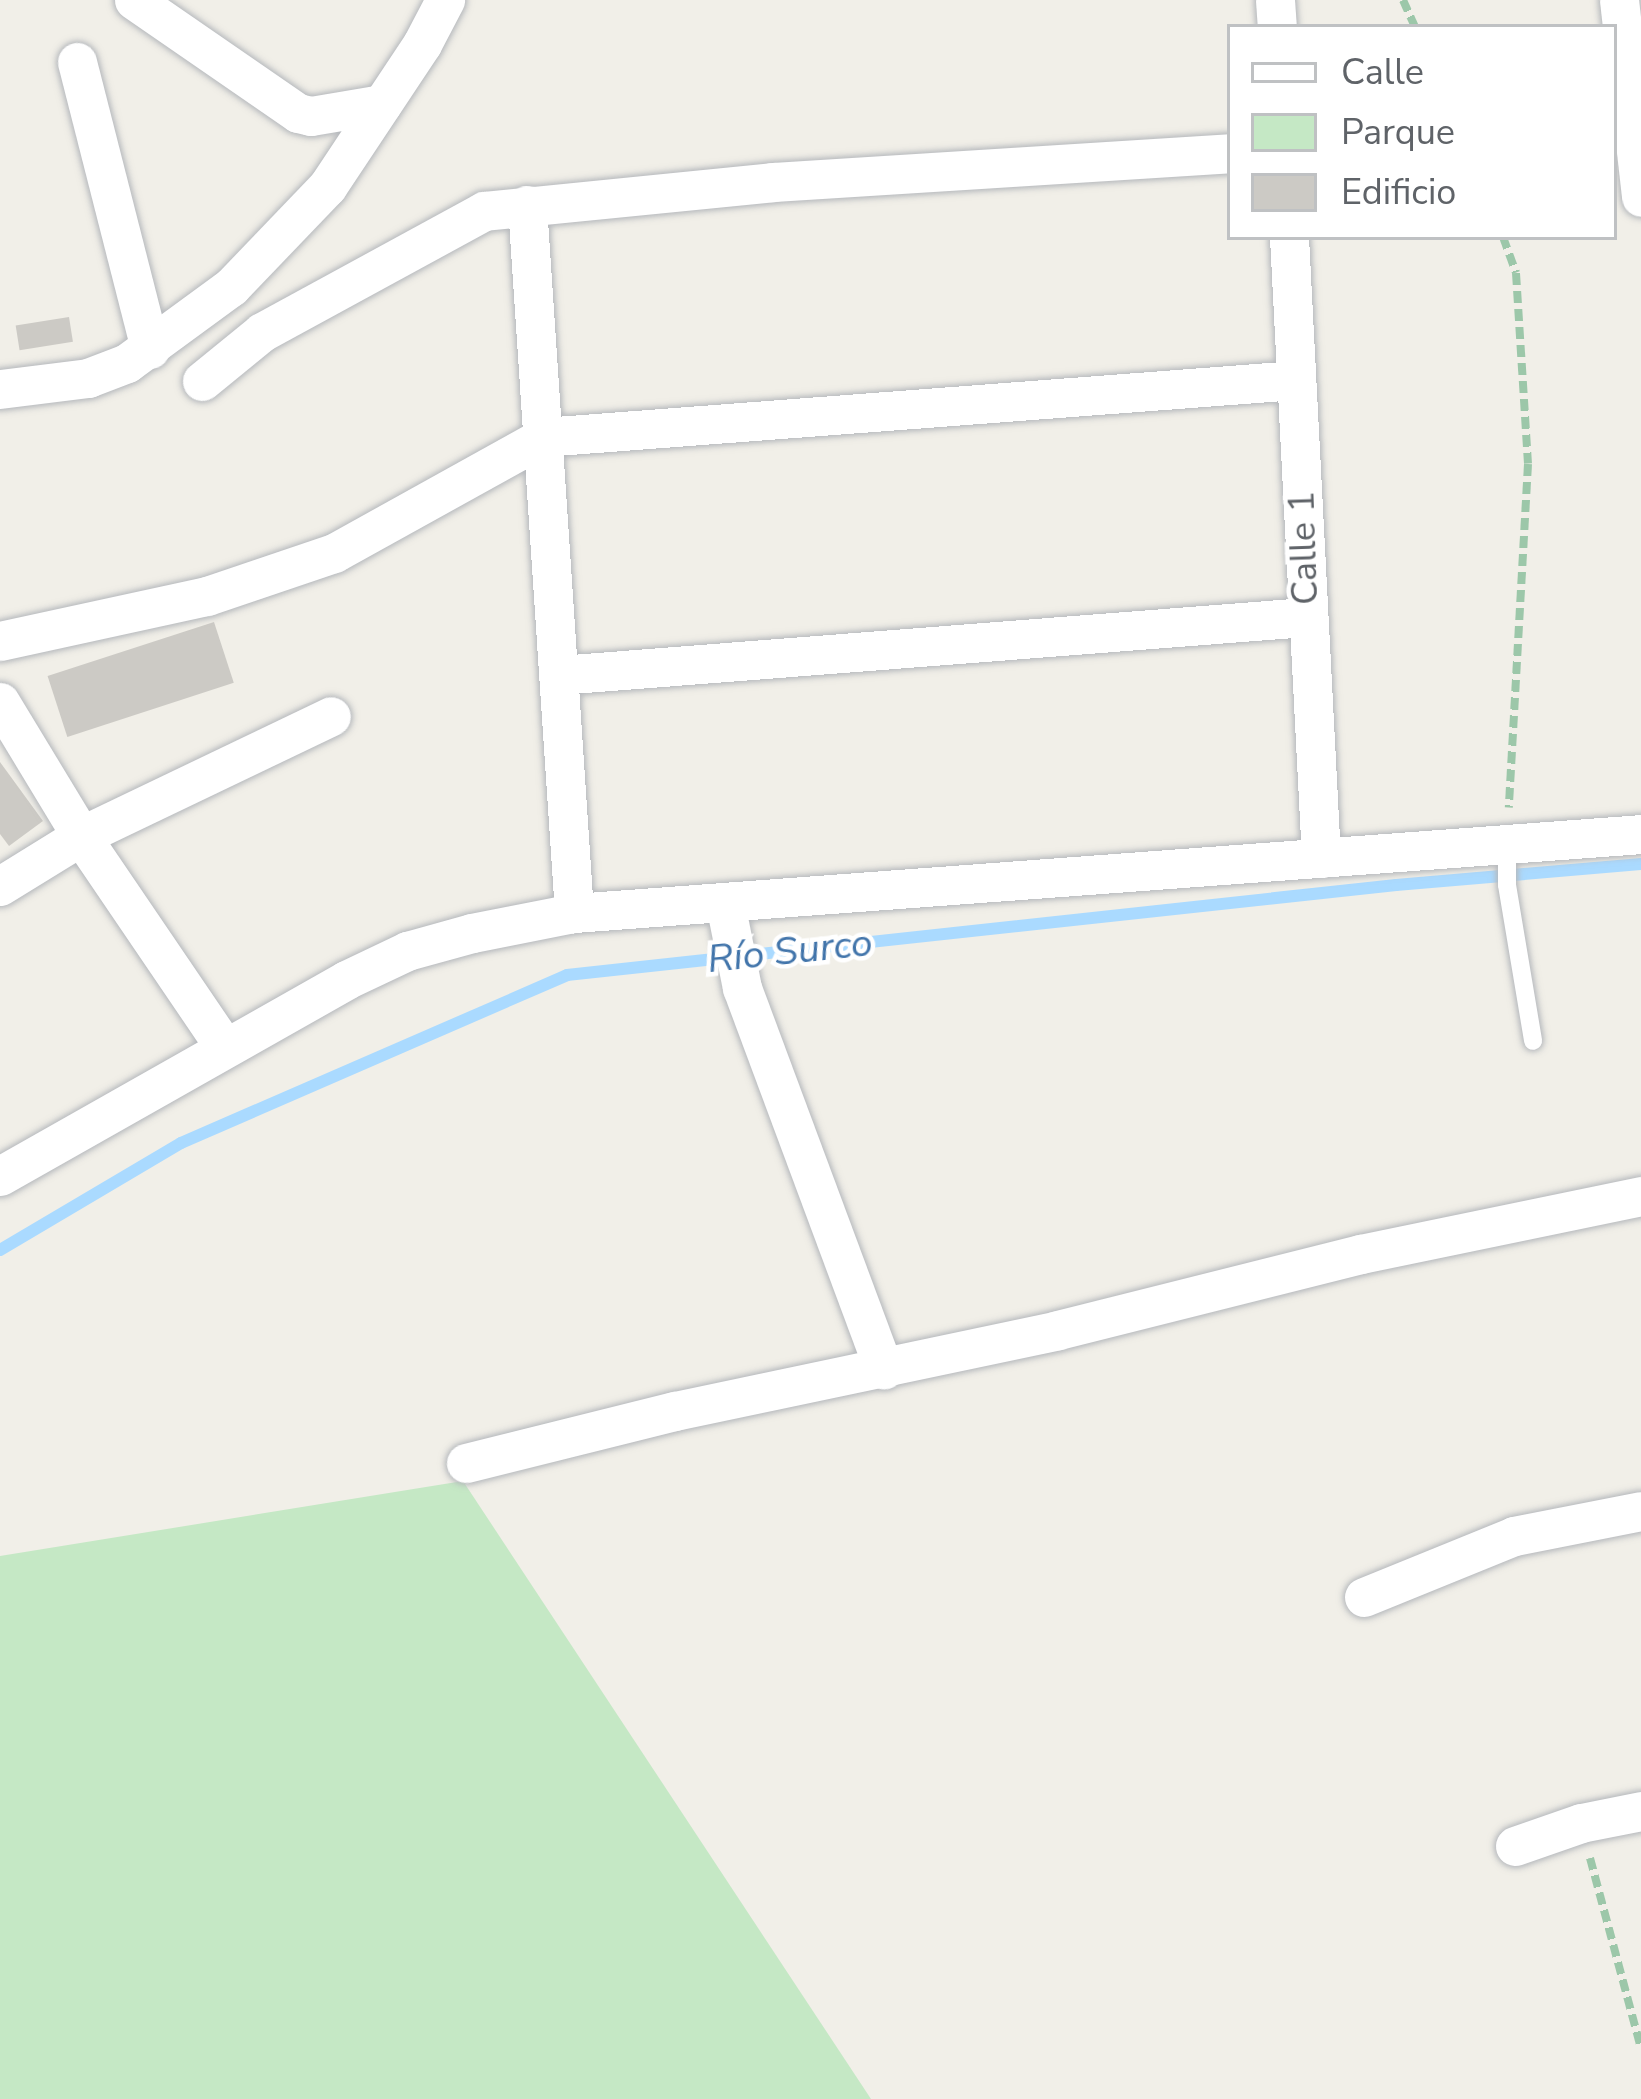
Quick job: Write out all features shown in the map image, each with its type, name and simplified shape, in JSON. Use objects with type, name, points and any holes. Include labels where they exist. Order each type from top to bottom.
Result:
[{"type":"street","points":[[134,0],[298,112],[310,116],[382,104]]},
{"type":"street","points":[[0,389],[88,378],[150,349],[231,287],[311,204],[382,104],[445,0]]},
{"type":"street","points":[[1619,0],[1641,197]]},
{"type":"street","points":[[77,62],[150,349]]},
{"type":"street","points":[[202,381],[262,332],[472,214],[772,182],[1227,153]]},
{"type":"street","points":[[527,205],[574,914]]},
{"type":"street","name":"Calle 1","points":[[1289,240],[1321,858]]},
{"type":"street","points":[[0,641],[207,596],[334,553],[543,437],[1297,380]]},
{"type":"street","points":[[559,675],[1306,617]]},
{"type":"street","points":[[0,702],[81,836],[225,1048]]},
{"type":"street","points":[[0,886],[81,836],[331,716]]},
{"type":"street","points":[[0,1175],[407,951],[574,914],[728,918],[1321,858],[1506,854],[1641,834]]},
{"type":"street","points":[[728,918],[737,974],[884,1369]]},
{"type":"street","points":[[466,1463],[1361,1254],[1641,1196]]},
{"type":"street","points":[[1364,1597],[1514,1536],[1641,1511]]},
{"type":"street","points":[[1515,1846],[1581,1823],[1641,1811]]},
{"type":"lane","points":[[1506,854],[1507,885],[1534,1041]]},
{"type":"path","points":[[1504,240],[1516,273],[1528,464],[1506,854]]},
{"type":"path","points":[[1581,1823],[1641,2048]]},
{"type":"green space","points":[[463,1481],[871,2099],[0,2099],[0,1556]]},
{"type":"building","points":[[69,317],[73,342],[20,350],[16,325]]},
{"type":"building","points":[[214,622],[234,683],[67,737],[48,676]]},
{"type":"building","points":[[0,762],[43,821],[9,846],[0,834]]},
{"type":"waterway","name":"Río Surco","points":[[0,1250],[181,1143],[567,975],[1396,885],[1641,864]]}]
